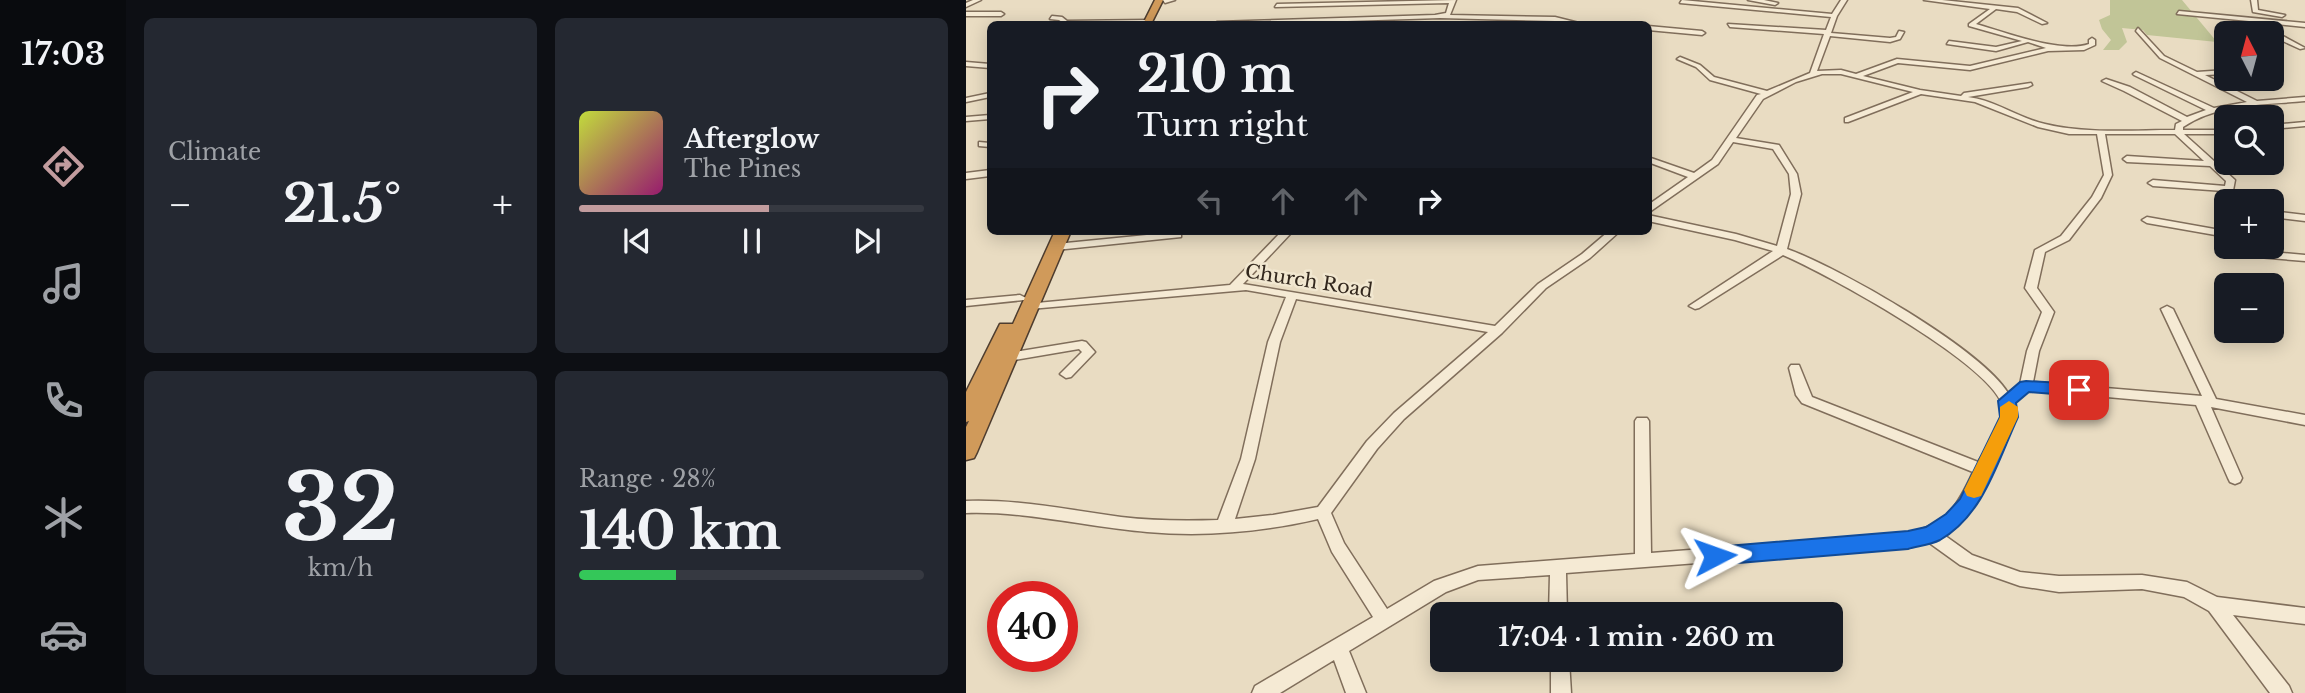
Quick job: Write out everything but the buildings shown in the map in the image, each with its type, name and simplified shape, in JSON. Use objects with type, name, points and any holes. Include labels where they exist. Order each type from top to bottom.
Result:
[{"type":"highway","points":[[1151,21],[1159,0]]},
{"type":"highway","points":[[1152,21],[1166,0]]},
{"type":"highway","points":[[966,414],[1057,236]]},
{"type":"highway","points":[[966,452],[1008,357],[1025,302]]},
{"type":"street","points":[[966,5],[978,0]]},
{"type":"street","points":[[1166,0],[1172,0]]},
{"type":"street","points":[[1262,21],[1285,0]]},
{"type":"street","points":[[1277,6],[1462,0]]},
{"type":"street","points":[[1751,0],[1836,13]]},
{"type":"street","points":[[1813,74],[1827,33],[1844,0]]},
{"type":"street","points":[[1927,0],[2021,10],[2031,18],[2045,23]]},
{"type":"street","points":[[2254,0],[2257,12],[2305,17]]},
{"type":"street","points":[[1440,16],[1448,14],[1453,1]]},
{"type":"street","points":[[1682,2],[1836,13]]},
{"type":"street","points":[[1996,7],[1971,24],[2056,49]]},
{"type":"street","points":[[2179,13],[2252,21]]},
{"type":"street","points":[[966,14],[1001,14]]},
{"type":"street","points":[[1317,21],[1440,16],[1561,21]]},
{"type":"street","points":[[1428,21],[1430,17]]},
{"type":"street","points":[[1052,19],[1064,21]]},
{"type":"street","points":[[2284,23],[2305,25]]},
{"type":"street","points":[[1730,25],[1890,40],[1898,38],[1901,32]]},
{"type":"street","points":[[1652,28],[1702,33]]},
{"type":"street","points":[[2138,30],[2162,57],[2257,104]]},
{"type":"street","points":[[2284,39],[2302,48]]},
{"type":"street","points":[[1948,43],[1996,49],[2029,40]]},
{"type":"street","points":[[1856,76],[1897,61],[1970,68],[2056,49],[2084,48],[2092,45],[2092,40]]},
{"type":"street","points":[[1680,59],[1698,66],[1712,79],[1767,93]]},
{"type":"street","points":[[966,64],[987,65]]},
{"type":"street","points":[[1652,207],[1715,162],[1755,102],[1767,93],[1813,74],[1829,72],[1856,76],[1920,92],[1961,96],[1988,103],[2045,127],[2101,134],[2214,133]]},
{"type":"street","points":[[2196,74],[2214,73]]},
{"type":"street","points":[[2136,74],[2214,111]]},
{"type":"street","points":[[2106,82],[2127,89],[2186,120]]},
{"type":"street","points":[[1961,96],[2028,85]]},
{"type":"street","points":[[1848,120],[1920,92]]},
{"type":"street","points":[[966,100],[987,96]]},
{"type":"street","points":[[2251,105],[2305,99]]},
{"type":"street","points":[[2214,111],[2186,120],[2179,126],[2179,134],[2214,164]]},
{"type":"street","points":[[966,119],[987,117]]},
{"type":"street","points":[[2284,126],[2304,125]]},
{"type":"street","points":[[2007,401],[2026,386],[2033,351],[2048,312],[2031,288],[2040,250],[2065,238],[2096,198],[2108,175],[2101,134]]},
{"type":"street","points":[[1695,306],[1781,251],[1796,194],[1793,174],[1776,147],[1730,139]]},
{"type":"street","points":[[2127,159],[2214,164]]},
{"type":"street","points":[[1652,160],[1696,177]]},
{"type":"street","points":[[966,176],[987,173]]},
{"type":"street","points":[[2153,183],[2230,189],[2231,180],[2226,175]]},
{"type":"street","points":[[2284,215],[2305,218]]},
{"type":"street","points":[[1262,693],[1384,618],[1440,586],[1460,578],[1496,571],[1868,544],[1931,535],[1953,520],[1968,504],[2009,417],[2007,401],[1994,382],[1964,356],[1814,265],[1781,251],[1652,219]]},
{"type":"street","points":[[2147,220],[2214,233]]},
{"type":"street","points":[[1057,236],[1118,235]]},
{"type":"street","points":[[1234,287],[1284,235]]},
{"type":"street","points":[[966,507],[1009,505],[1119,523],[1194,529],[1259,524],[1323,512],[1372,445],[1399,416],[1498,330],[1542,286],[1586,256],[1610,235]]},
{"type":"street","points":[[2284,256],[2305,258]]},
{"type":"street","name":"Church Road","points":[[966,303],[1025,302],[1255,287],[1292,296],[1498,330]]},
{"type":"street","points":[[1224,527],[1248,459],[1274,342],[1292,296]]},
{"type":"street","points":[[2167,309],[2235,478]]},
{"type":"street","points":[[1008,357],[1082,345],[1088,352],[1066,374]]},
{"type":"street","points":[[1796,368],[1803,395],[1807,400],[1982,470]]},
{"type":"street","points":[[2026,386],[2206,401],[2305,420]]},
{"type":"street","points":[[1642,421],[1643,561]]},
{"type":"street","points":[[1323,512],[1338,547],[1384,618]]},
{"type":"street","points":[[1931,535],[1966,560],[2020,579],[2059,584],[2142,582],[2187,590],[2215,605],[2305,616]]},
{"type":"street","points":[[1558,567],[1558,602]]},
{"type":"street","points":[[2215,605],[2281,693]]},
{"type":"street","points":[[1338,646],[1356,693]]},
{"type":"street","points":[[1560,672],[1561,693]]},
{"type":"green space","points":[[2110,0],[2182,0],[2214,42],[2147,35],[2143,30],[2122,28],[2127,42],[2119,50],[2103,50],[2111,40],[2099,20],[2110,15]]},
{"type":"slow traffic","points":[[1974,490],[2009,417],[2009,407]]},
{"type":"route","points":[[1715,556],[1908,540],[1931,535],[1945,527],[1968,504],[2009,417],[2007,401],[2026,386],[2079,390]]}]
